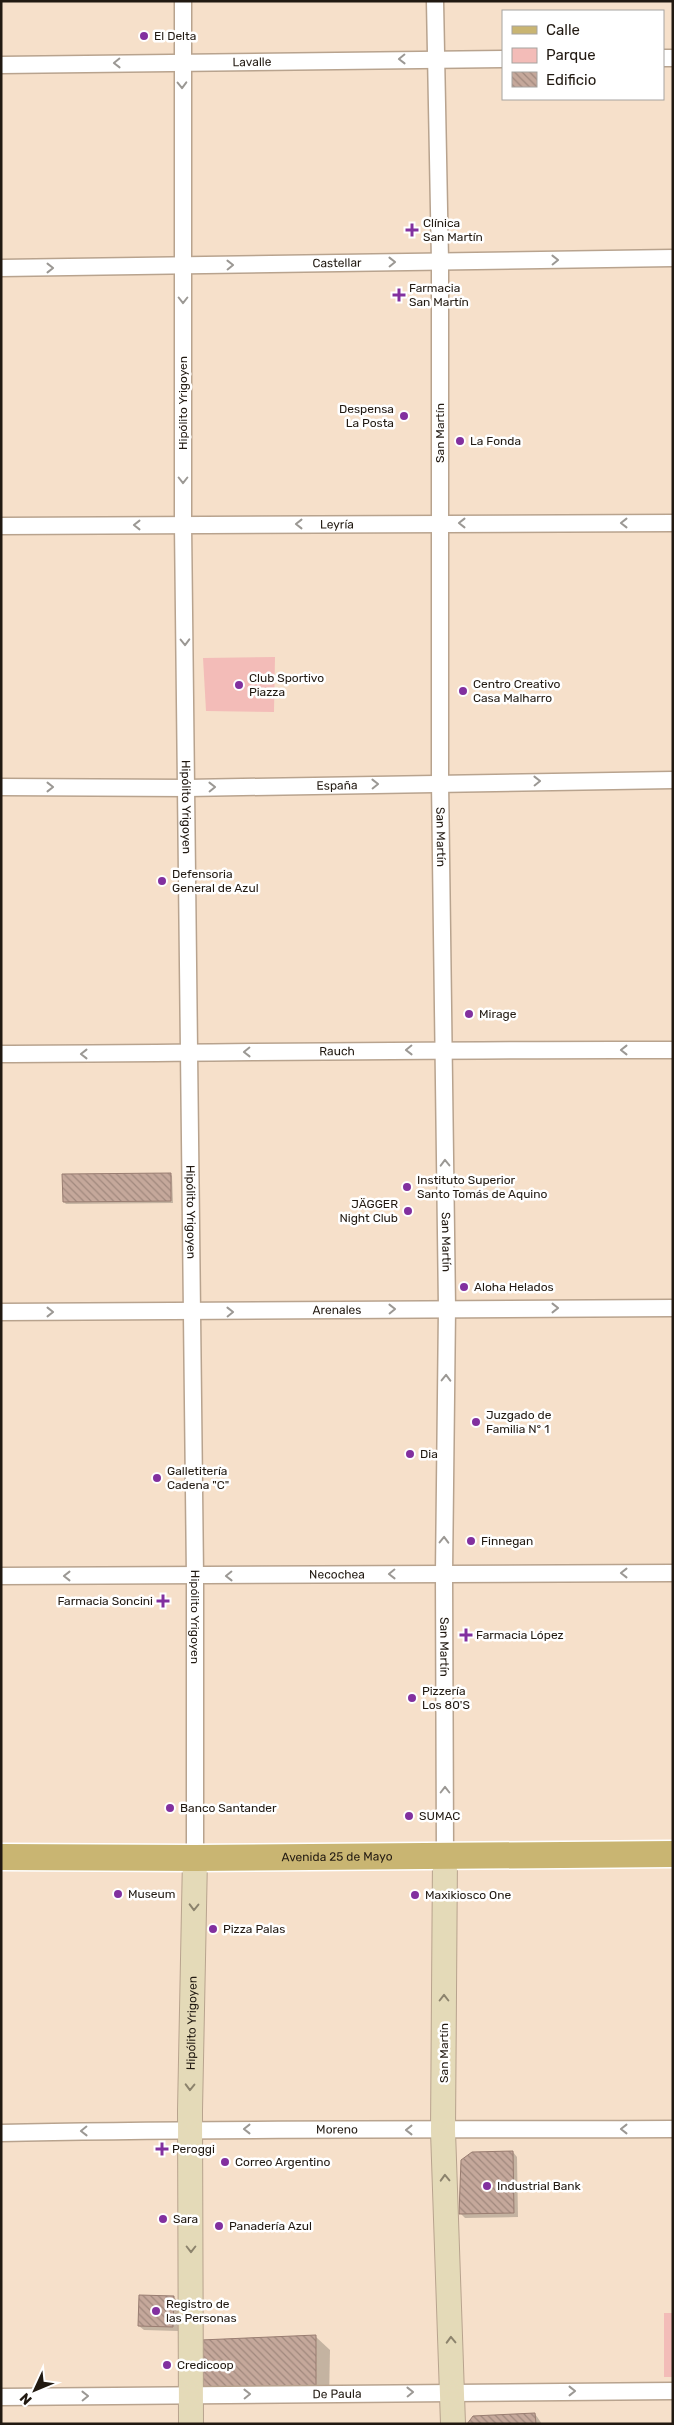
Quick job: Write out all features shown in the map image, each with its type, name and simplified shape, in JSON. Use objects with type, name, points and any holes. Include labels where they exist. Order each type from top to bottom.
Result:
[{"type":"main road","name":"Avenida 25 de Mayo","points":[[1,1857],[194,1858],[673,1854]]},
{"type":"street","name":"Hipólito Yrigoyen","points":[[183,1],[181,62],[184,267],[183,525],[195,1577],[194,1858],[190,2128],[191,2424]]},
{"type":"street","name":"San Martín","points":[[435,1],[440,261],[440,782],[447,1308],[444,1573],[445,1856],[443,2131],[453,2424]]},
{"type":"street","name":"Lavalle","points":[[1,64],[502,59]]},
{"type":"street","name":"Castellar","points":[[1,268],[184,267],[673,258]]},
{"type":"street","name":"Leyría","points":[[1,526],[673,523]]},
{"type":"street","name":"España","points":[[1,787],[187,788],[440,782],[673,780]]},
{"type":"street","name":"Rauch","points":[[1,1054],[188,1054],[443,1049],[673,1050]]},
{"type":"street","name":"Arenales","points":[[1,1312],[673,1308]]},
{"type":"street","name":"Necochea","points":[[1,1576],[195,1577],[444,1573],[673,1573]]},
{"type":"street","name":"Moreno","points":[[1,2133],[190,2128],[443,2131],[673,2129]]},
{"type":"street","name":"De Paula","points":[[1,2396],[453,2391],[673,2391]]},
{"type":"green space","name":"Club Sportivo Piazza","points":[[275,657],[274,712],[206,711],[203,658]]},
{"type":"green space","points":[[664,2313],[673,2313],[673,2377],[664,2377]]},
{"type":"building","points":[[171,1173],[171,1201],[63,1202],[62,1174]]},
{"type":"building","name":"Industrial Bank","points":[[513,2151],[514,2213],[459,2214],[461,2160],[472,2152]]},
{"type":"building","name":"Registro de las Personas","points":[[139,2295],[174,2296],[173,2327],[138,2326]]},
{"type":"building","points":[[316,2335],[316,2388],[202,2388],[201,2340]]},
{"type":"building","points":[[535,2413],[536,2424],[467,2424],[473,2416]]},
{"type":"place","name":"El Delta","points":[[144,36]]},
{"type":"place","name":"Clínica San Martín","points":[[412,230]]},
{"type":"place","name":"Farmacia San Martín","points":[[399,295]]},
{"type":"place","name":"Despensa La Posta","points":[[404,416]]},
{"type":"place","name":"La Fonda","points":[[460,441]]},
{"type":"place","name":"Club Sportivo Piazza","points":[[239,685]]},
{"type":"place","name":"Centro Creativo Casa Malharro","points":[[463,691]]},
{"type":"place","name":"Defensoria General de Azul","points":[[162,881]]},
{"type":"place","name":"Mirage","points":[[469,1014]]},
{"type":"place","name":"Instituto Superior Santo Tomás de Aquino","points":[[407,1187]]},
{"type":"place","name":"JÄGGER Night Club","points":[[408,1211]]},
{"type":"place","name":"Aloha Helados","points":[[464,1287]]},
{"type":"place","name":"Juzgado de Familia N° 1","points":[[476,1422]]},
{"type":"place","name":"Dia","points":[[410,1454]]},
{"type":"place","name":"Galletitería Cadena \"C\"","points":[[157,1478]]},
{"type":"place","name":"Finnegan","points":[[471,1541]]},
{"type":"place","name":"Farmacia Soncini","points":[[163,1601]]},
{"type":"place","name":"Farmacia López","points":[[466,1635]]},
{"type":"place","name":"Pizzería Los 80'S","points":[[412,1698]]},
{"type":"place","name":"Banco Santander","points":[[170,1808]]},
{"type":"place","name":"SUMAC","points":[[409,1816]]},
{"type":"place","name":"Museum","points":[[118,1894]]},
{"type":"place","name":"Maxikiosco One","points":[[415,1895]]},
{"type":"place","name":"Pizza Palas","points":[[213,1929]]},
{"type":"place","name":"Peroggi","points":[[162,2149]]},
{"type":"place","name":"Correo Argentino","points":[[225,2162]]},
{"type":"place","name":"Industrial Bank","points":[[487,2186]]},
{"type":"place","name":"Sara","points":[[163,2219]]},
{"type":"place","name":"Panadería Azul","points":[[219,2226]]},
{"type":"place","name":"Registro de las Personas","points":[[156,2311]]},
{"type":"place","name":"Credicoop","points":[[167,2365]]}]
